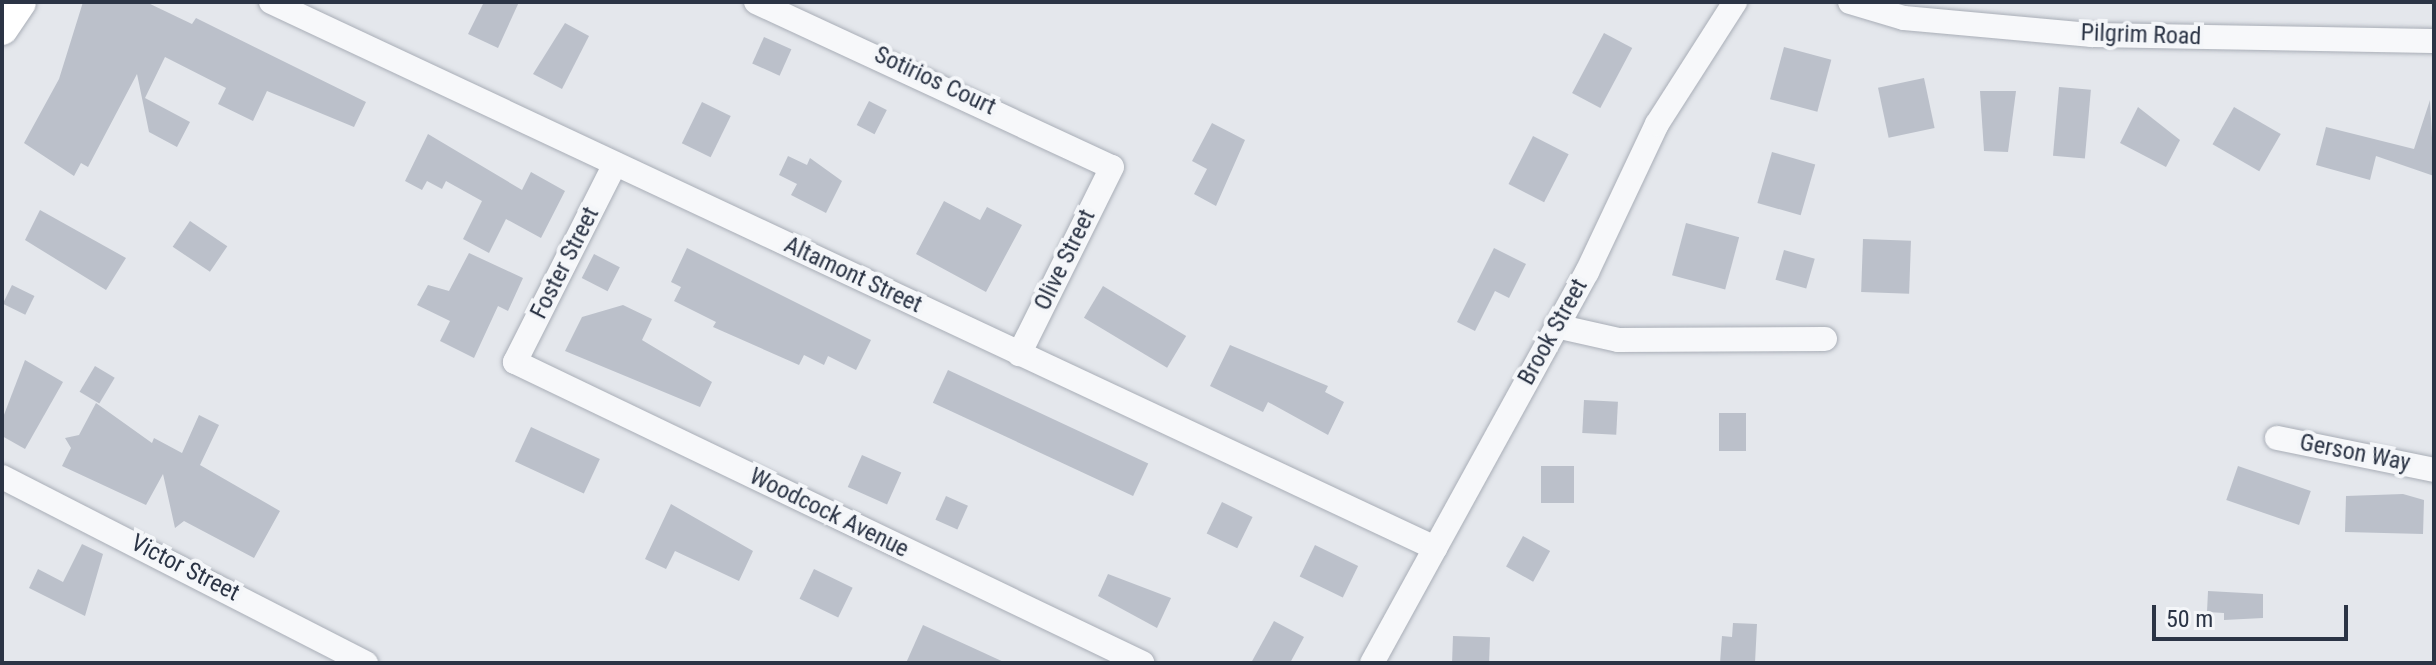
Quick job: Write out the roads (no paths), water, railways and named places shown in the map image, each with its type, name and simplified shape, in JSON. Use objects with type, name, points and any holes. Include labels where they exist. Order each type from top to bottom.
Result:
[{"type":"street","name":"Altamont Street","points":[[271,2],[1435,548]]},
{"type":"street","name":"Sotirios Court","points":[[756,2],[1112,167]]},
{"type":"street","name":"Brook Street","points":[[1372,663],[1556,326],[1657,124],[1735,2]]},
{"type":"street","name":"Pilgrim Road","points":[[1850,2],[1904,18],[2092,35],[2434,41]]},
{"type":"street","name":"Foster Street","points":[[515,362],[615,164]]},
{"type":"street","name":"Olive Street","points":[[1019,354],[1112,167]]},
{"type":"street","points":[[1556,326],[1618,340],[1825,339]]},
{"type":"street","name":"Woodcock Avenue","points":[[515,362],[1142,663]]},
{"type":"street","name":"Gerson Way","points":[[2277,438],[2434,470]]},
{"type":"street","name":"Victor Street","points":[[2,477],[366,663]]}]
